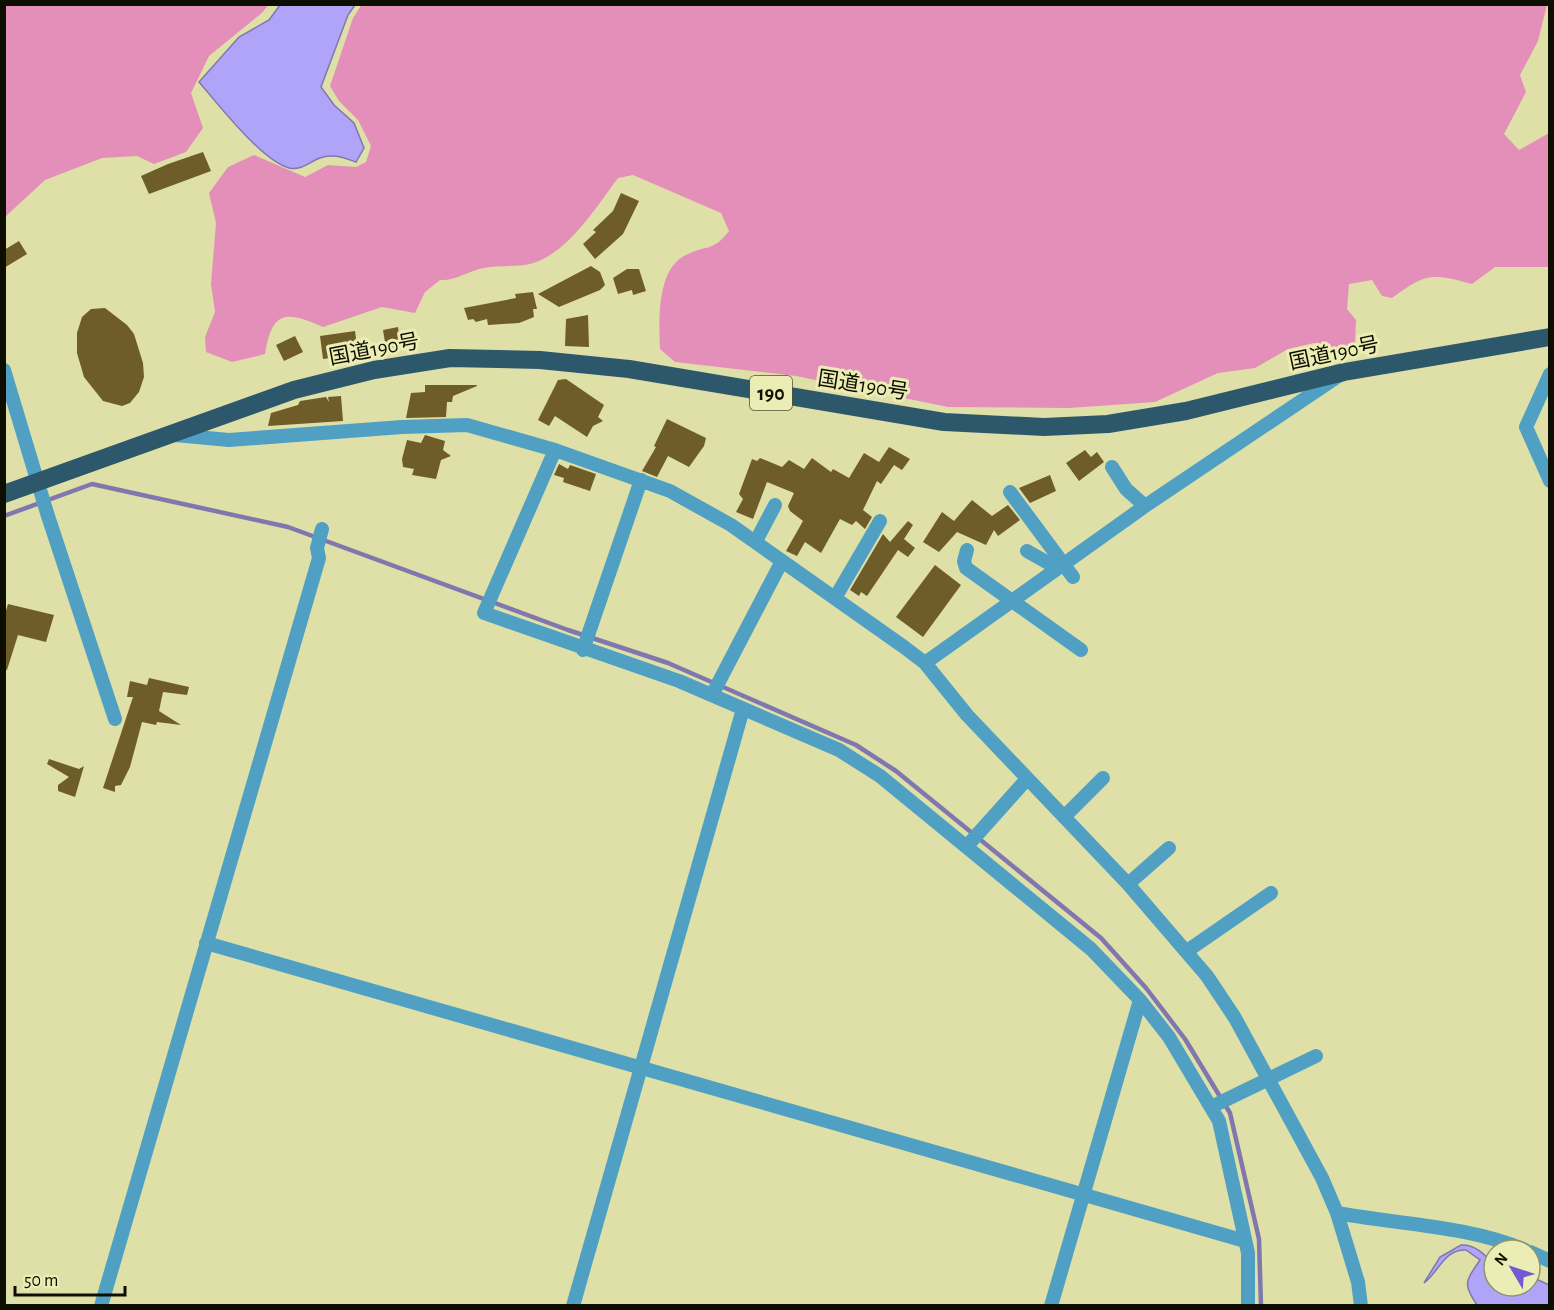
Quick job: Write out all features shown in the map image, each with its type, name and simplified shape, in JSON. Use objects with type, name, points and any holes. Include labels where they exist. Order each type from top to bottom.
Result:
[{"type":"highway","name":"国道190号","points":[[4,494],[327,381],[374,370],[450,358],[540,360],[628,369],[944,422],[1034,427],[1108,424],[1186,411],[1344,372],[1550,337]]},
{"type":"street","points":[[4,370],[115,719]]},
{"type":"street","points":[[925,663],[1014,602],[1060,566],[1145,506],[1344,372]]},
{"type":"street","points":[[1550,374],[1526,427],[1550,481]]},
{"type":"street","points":[[173,434],[229,440],[402,427],[467,425],[555,450],[670,491],[756,541],[925,663],[967,715],[1026,780],[1128,884],[1187,951],[1236,1018],[1322,1178],[1337,1213],[1358,1282],[1362,1305]]},
{"type":"street","points":[[555,450],[484,613],[583,650],[658,673],[838,750],[863,765],[967,846],[1091,949],[1140,1000],[1169,1036],[1219,1120],[1245,1241],[1248,1305]]},
{"type":"street","points":[[1112,467],[1126,489],[1145,506]]},
{"type":"street","points":[[583,650],[641,480]]},
{"type":"street","points":[[1010,492],[1060,566]]},
{"type":"street","points":[[756,541],[776,505]]},
{"type":"street","points":[[835,598],[880,521]]},
{"type":"street","points":[[101,1305],[319,558],[317,548],[322,529]]},
{"type":"street","points":[[967,550],[964,561],[966,568],[1081,650]]},
{"type":"street","points":[[1027,551],[1060,566],[1073,576]]},
{"type":"street","points":[[712,695],[782,561]]},
{"type":"street","points":[[573,1305],[743,709]]},
{"type":"street","points":[[1064,817],[1103,778]]},
{"type":"street","points":[[967,846],[1026,780]]},
{"type":"street","points":[[1128,884],[1169,848]]},
{"type":"street","points":[[1187,951],[1271,893]]},
{"type":"street","points":[[207,943],[1245,1241]]},
{"type":"street","points":[[1051,1305],[1140,1000]]},
{"type":"street","points":[[1211,1107],[1316,1056]]},
{"type":"street","points":[[1337,1213],[1492,1238]]},
{"type":"shaded area","points":[[5,4],[268,5],[263,12],[209,56],[191,93],[203,128],[186,152],[154,164],[137,156],[102,158],[45,180],[5,217]]},
{"type":"shaded area","points":[[362,4],[1547,5],[1538,41],[1520,75],[1526,92],[1504,134],[1519,150],[1549,133],[1549,267],[1495,267],[1472,284],[1447,278],[1429,278],[1413,284],[1392,298],[1382,296],[1372,280],[1349,284],[1347,309],[1356,320],[1355,342],[1336,351],[1314,343],[1288,349],[1255,368],[1218,373],[1155,402],[1069,408],[948,407],[796,376],[675,362],[660,349],[659,325],[664,284],[676,262],[686,255],[713,245],[729,231],[721,213],[633,175],[618,178],[580,228],[569,240],[544,259],[524,265],[484,268],[451,279],[440,280],[425,292],[415,313],[382,307],[323,327],[299,318],[282,318],[272,329],[265,354],[232,362],[206,352],[205,337],[215,312],[211,284],[216,223],[209,193],[228,167],[254,155],[305,177],[328,165],[356,167],[366,162],[371,146],[358,120],[339,101],[330,86],[353,18]]},
{"type":"shaded area","points":[[280,5],[355,5],[348,15],[321,87],[334,105],[354,123],[364,148],[356,162],[329,156],[293,169],[278,163],[241,131],[199,82],[239,37],[269,20]]},
{"type":"shaded area","points":[[1461,1245],[1475,1248],[1482,1253],[1482,1298],[1542,1298],[1542,1282],[1549,1285],[1549,1305],[1477,1305],[1469,1292],[1468,1282],[1480,1260],[1466,1250],[1452,1253],[1424,1283],[1440,1257]]},
{"type":"building","points":[[203,152],[211,171],[149,194],[141,176]]},
{"type":"building","points":[[621,193],[639,201],[623,234],[595,259],[583,244],[596,232],[593,230],[613,211]]},
{"type":"building","points":[[19,241],[27,254],[4,268],[4,250]]},
{"type":"building","points":[[591,266],[600,272],[605,285],[600,290],[559,307],[538,294]]},
{"type":"building","points":[[627,269],[639,269],[646,291],[633,295],[632,290],[618,294],[613,278]]},
{"type":"building","points":[[533,292],[537,309],[533,309],[534,317],[519,323],[488,325],[487,319],[476,322],[473,319],[468,320],[464,308],[516,298],[515,294]]},
{"type":"building","points":[[105,308],[127,325],[134,334],[143,363],[144,377],[139,392],[130,403],[122,406],[103,401],[84,377],[77,353],[77,333],[82,317],[91,309]]},
{"type":"building","points":[[588,315],[589,347],[565,346],[566,319]]},
{"type":"building","points":[[398,327],[401,347],[386,349],[383,330]]},
{"type":"building","points":[[355,331],[358,354],[323,359],[320,336]]},
{"type":"building","points":[[295,336],[303,352],[284,361],[276,345]]},
{"type":"building","points":[[566,379],[604,405],[598,417],[603,421],[593,426],[587,437],[555,416],[549,426],[538,420],[558,380]]},
{"type":"building","points":[[425,385],[477,386],[453,396],[452,402],[447,402],[446,417],[406,418],[411,393],[425,392]]},
{"type":"building","points":[[341,396],[343,421],[268,426],[271,413],[298,405],[300,401],[326,397],[329,402],[328,397]]},
{"type":"building","points":[[667,419],[706,438],[704,446],[689,467],[668,456],[657,477],[642,471],[656,447],[654,446]]},
{"type":"building","points":[[425,435],[445,441],[443,450],[451,456],[441,460],[436,479],[412,475],[414,469],[403,467],[402,459],[407,440],[421,443]]},
{"type":"building","points":[[889,447],[910,459],[902,470],[894,465],[881,484],[877,481],[863,510],[872,517],[865,529],[856,521],[852,525],[840,519],[821,553],[805,542],[797,556],[786,551],[803,521],[790,511],[788,506],[794,493],[767,482],[753,519],[736,512],[743,499],[739,494],[752,459],[757,461],[760,458],[782,467],[789,460],[804,469],[812,458],[831,472],[833,469],[849,478],[864,453],[879,462]]},
{"type":"building","points":[[1085,450],[1091,457],[1097,452],[1104,462],[1079,481],[1066,463]]},
{"type":"building","points":[[559,464],[568,469],[570,465],[596,474],[590,491],[563,482],[564,478],[554,475]]},
{"type":"building","points":[[1050,475],[1056,491],[1030,503],[1019,488]]},
{"type":"building","points":[[972,500],[992,516],[1008,505],[1020,520],[998,536],[994,530],[986,545],[957,532],[939,552],[923,542],[942,512],[954,521]]},
{"type":"building","points":[[908,521],[913,525],[904,539],[915,548],[908,557],[898,550],[867,596],[861,592],[859,596],[850,590],[883,534],[890,542]]},
{"type":"building","points":[[935,565],[961,585],[923,637],[896,617]]},
{"type":"building","points":[[8,604],[54,615],[46,642],[18,635],[7,670],[4,669],[4,617]]},
{"type":"building","points":[[149,678],[189,687],[187,695],[163,692],[159,711],[181,725],[157,722],[156,725],[142,722],[130,767],[121,785],[115,786],[115,792],[103,788],[133,697],[127,697],[130,681],[147,685]]},
{"type":"building","points":[[49,759],[79,769],[84,766],[75,797],[58,791],[58,785],[69,777],[47,764]]},
{"type":"waterway","points":[[4,516],[92,484],[288,527],[568,630],[668,663],[856,745],[896,771],[1101,938],[1146,988],[1185,1039],[1230,1113],[1259,1239],[1261,1306]]}]
